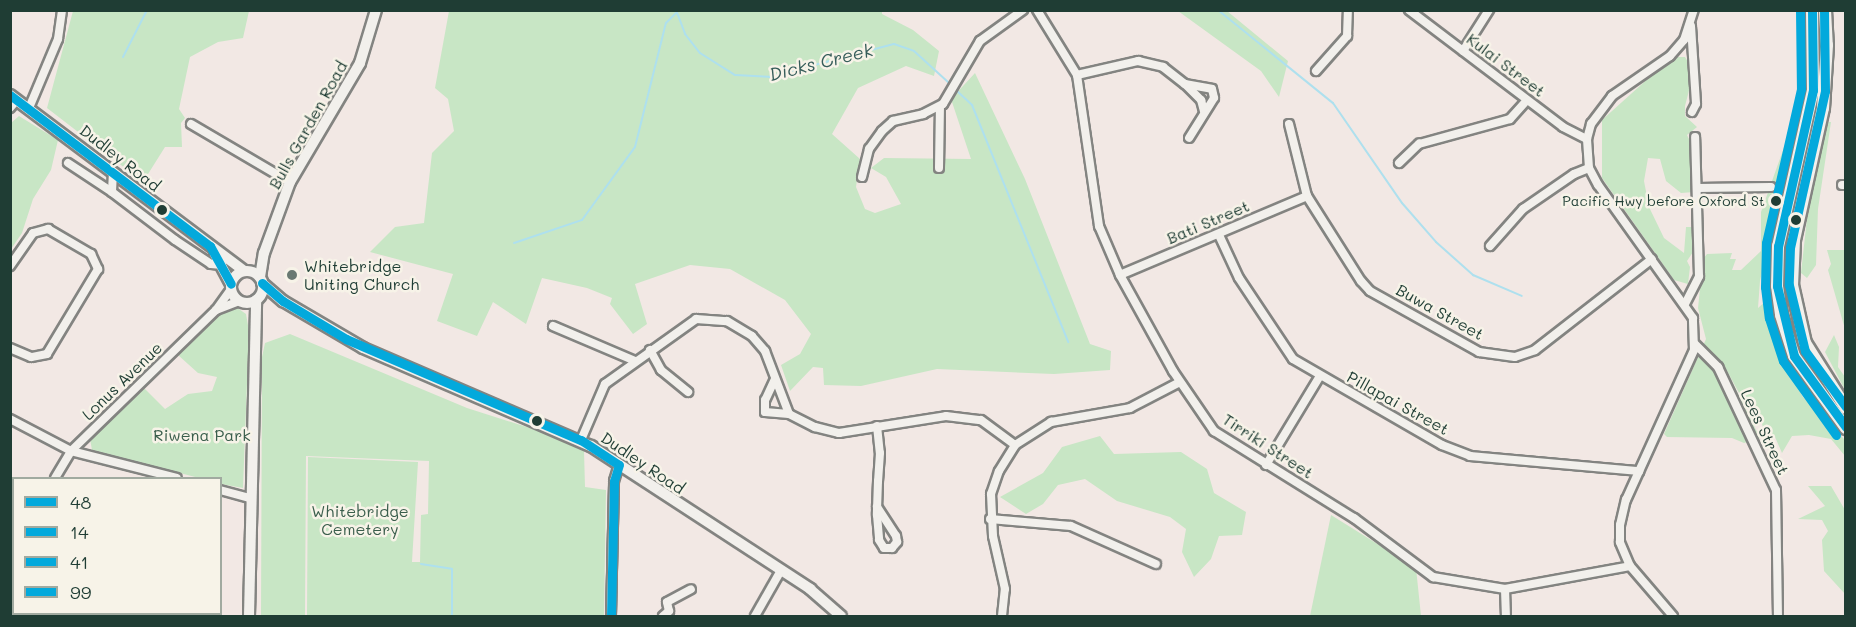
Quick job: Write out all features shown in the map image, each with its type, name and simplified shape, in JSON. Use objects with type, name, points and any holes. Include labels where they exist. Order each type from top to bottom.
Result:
[{"type":"highway","points":[[1812,10],[1813,90],[1780,235],[1777,286],[1781,315],[1794,356],[1845,428]]},
{"type":"highway","points":[[1825,10],[1827,45],[1823,108],[1794,240],[1792,285],[1805,343],[1845,408]]},
{"type":"main road","name":"Bulls Garden Road","points":[[252,323],[264,253],[290,182],[360,63],[376,10]]},
{"type":"main road","name":"Dudley Road","points":[[13,101],[44,118],[210,246],[261,280],[284,301],[379,356],[581,440],[810,590],[841,616]]},
{"type":"main road","name":"Dudley Road","points":[[210,246],[252,323]]},
{"type":"main road","name":"Bulls Garden Road","points":[[231,286],[264,253]]},
{"type":"main road","name":"Dudley Road","points":[[241,302],[284,301]]},
{"type":"main road","points":[[249,616],[252,323]]},
{"type":"street","points":[[29,108],[58,39],[62,10]]},
{"type":"street","points":[[939,168],[940,107],[980,41],[1023,10]]},
{"type":"street","name":"Tirriki Street","points":[[1037,10],[1077,75],[1095,209],[1120,274],[1180,382],[1214,431],[1354,518],[1428,574],[1505,589],[1630,566]]},
{"type":"street","points":[[1316,71],[1347,36],[1348,10]]},
{"type":"street","name":"Kulai Street","points":[[1409,10],[1527,100],[1587,139]]},
{"type":"street","points":[[1463,51],[1489,10]]},
{"type":"street","points":[[1692,112],[1696,93],[1690,26],[1694,10]]},
{"type":"street","points":[[1673,616],[1630,566],[1620,542],[1620,525],[1639,471],[1695,344],[1693,318],[1589,168],[1587,139],[1591,124],[1612,96],[1670,56],[1690,26]]},
{"type":"street","points":[[1077,75],[1138,61],[1163,67],[1201,100],[1203,111]]},
{"type":"street","points":[[1185,84],[1212,89],[1214,98],[1203,111],[1189,138]]},
{"type":"street","points":[[1399,163],[1419,144],[1510,119],[1527,100]]},
{"type":"street","points":[[862,177],[869,149],[893,120],[940,107]]},
{"type":"street","points":[[191,124],[290,182]]},
{"type":"street","name":"Buwa Street","points":[[1288,124],[1307,196],[1353,271],[1370,291],[1488,355],[1515,357],[1535,350],[1652,259]]},
{"type":"street","points":[[1685,304],[1699,276],[1695,138]]},
{"type":"street","points":[[68,163],[112,192],[175,240],[212,264],[222,265]]},
{"type":"street","points":[[1490,246],[1523,209],[1574,174],[1589,168]]},
{"type":"street","points":[[112,192],[113,172]]},
{"type":"street","points":[[1698,188],[1771,186]]},
{"type":"street","name":"Bati Street","points":[[1120,274],[1219,235],[1307,196]]},
{"type":"street","points":[[10,266],[33,233],[48,229],[91,254],[98,269],[46,354],[31,357],[10,348]]},
{"type":"street","name":"Pillapai Street","points":[[1219,235],[1239,278],[1284,349],[1320,376],[1463,454],[1639,471]]},
{"type":"street","name":"Lonus Avenue","points":[[56,477],[71,451],[216,310],[231,286]]},
{"type":"street","name":"Lonus Avenue","points":[[216,310],[241,302]]},
{"type":"street","points":[[581,440],[605,384],[696,319],[728,321],[752,336],[765,351],[789,414]]},
{"type":"street","points":[[553,326],[635,361]]},
{"type":"street","name":"Lees Street","points":[[1695,344],[1718,366],[1776,490],[1778,616]]},
{"type":"street","points":[[650,350],[661,370],[688,392]]},
{"type":"street","points":[[1266,465],[1320,376]]},
{"type":"street","points":[[775,379],[765,400],[765,412],[789,414],[815,427],[839,433],[946,416],[981,420],[1015,445]]},
{"type":"street","points":[[1002,616],[1005,590],[990,519],[994,483],[1015,445],[1057,420],[1130,408],[1180,382]]},
{"type":"street","points":[[10,419],[71,451],[173,477]]},
{"type":"street","points":[[877,426],[877,507]]},
{"type":"street","points":[[611,616],[614,481],[619,465]]},
{"type":"street","points":[[222,491],[250,498]]},
{"type":"street","points":[[990,519],[1071,526],[1156,564]]},
{"type":"street","points":[[755,616],[780,572]]},
{"type":"street","points":[[663,616],[669,611],[667,602],[691,589]]},
{"type":"street","points":[[1505,589],[1506,616]]},
{"type":"green space","points":[[73,11],[249,11],[243,38],[218,42],[190,57],[179,109],[185,118],[181,123],[182,147],[165,147],[143,182],[47,108]]},
{"type":"green space","points":[[449,11],[882,11],[882,14],[913,30],[939,51],[934,76],[906,66],[858,88],[832,134],[860,159],[856,187],[865,209],[875,213],[901,204],[886,177],[871,168],[884,158],[971,159],[951,99],[975,73],[1025,179],[1090,344],[1111,351],[1110,370],[1054,374],[937,369],[861,386],[824,385],[823,368],[813,367],[790,391],[781,365],[800,354],[811,334],[785,300],[730,269],[690,265],[635,284],[647,324],[633,334],[610,304],[612,298],[587,288],[542,278],[526,324],[493,302],[477,336],[437,321],[453,274],[370,252],[395,227],[424,223],[432,153],[454,131],[448,99],[435,88]]},
{"type":"green space","points":[[1178,11],[1227,11],[1288,61],[1279,97],[1261,71]]},
{"type":"green space","points":[[1672,57],[1685,57],[1694,71],[1685,106],[1685,116],[1697,127],[1687,135],[1692,145],[1694,192],[1681,193],[1666,181],[1660,159],[1648,158],[1644,181],[1649,207],[1664,238],[1684,253],[1686,227],[1693,227],[1697,246],[1687,261],[1690,267],[1688,284],[1674,280],[1602,178],[1602,120]]},
{"type":"green space","points":[[1803,94],[1760,281],[1758,308],[1766,301],[1775,347],[1803,397],[1845,440],[1845,456],[1831,439],[1809,435],[1792,436],[1782,453],[1775,437],[1766,437],[1762,424],[1751,415],[1725,367],[1760,438],[1744,443],[1732,438],[1667,437],[1664,434],[1706,339],[1698,308],[1703,259],[1707,254],[1732,253],[1730,259],[1736,259],[1732,270],[1741,270],[1761,251],[1761,212]]},
{"type":"green space","points":[[19,116],[58,140],[51,170],[33,199],[22,233],[11,249],[11,123]]},
{"type":"green space","points":[[1827,122],[1831,122],[1818,209],[1816,265],[1807,278],[1801,273],[1810,191]]},
{"type":"green space","points":[[1827,250],[1845,250],[1845,329],[1828,270],[1831,264]]},
{"type":"green space","name":"Riwena Park","points":[[236,307],[246,314],[249,331],[243,488],[222,484],[222,477],[195,477],[92,450],[90,439],[144,388],[165,409],[188,394],[212,391],[217,377],[198,373],[178,355],[220,314]]},
{"type":"green space","name":"Whitebridge Cemetery","points":[[290,334],[467,408],[552,435],[584,451],[585,487],[606,490],[604,616],[307,616],[308,457],[418,462],[412,562],[420,562],[421,515],[428,514],[429,461],[306,456],[305,616],[261,616],[262,357],[265,343]]},
{"type":"green space","points":[[1834,335],[1839,347],[1838,367],[1845,377],[1845,390],[1825,352]]},
{"type":"green space","points":[[1100,436],[1114,454],[1181,452],[1207,469],[1214,493],[1246,512],[1242,535],[1219,536],[1211,559],[1194,577],[1182,552],[1186,529],[1170,517],[1117,501],[1085,479],[1058,485],[1043,504],[1026,514],[1000,497],[1043,473],[1062,447]]},
{"type":"green space","points":[[1808,486],[1831,486],[1845,510],[1845,594],[1824,571],[1822,540],[1828,531],[1822,520],[1798,519],[1825,506]]},
{"type":"green space","points":[[1331,515],[1416,568],[1421,616],[1310,616]]},
{"type":"waterway","points":[[123,57],[147,10]]},
{"type":"waterway","name":"Dicks Creek","points":[[676,10],[685,34],[700,53],[735,75],[769,77],[894,44],[914,51],[948,82]]},
{"type":"waterway","points":[[1218,10],[1333,103],[1402,203],[1436,242],[1473,275],[1522,296]]},
{"type":"waterway","points":[[514,243],[582,220],[635,147],[666,23],[676,13]]},
{"type":"waterway","name":"Dicks Creek","points":[[957,91],[972,105],[1068,342]]},
{"type":"waterway","points":[[421,564],[452,569],[452,616]]},
{"type":"transit line","name":"41","points":[[1800,10],[1801,89],[1766,243],[1765,287],[1769,318],[1783,361],[1836,435]]},
{"type":"transit line","name":"14","points":[[1812,10],[1813,90],[1778,246],[1777,286],[1794,356],[1846,427]]},
{"type":"transit line","name":"99","points":[[1824,10],[1825,91],[1790,247],[1789,285],[1805,351],[1846,407]]},
{"type":"transit line","name":"48","points":[[10,95],[210,246],[231,284]]},
{"type":"transit line","name":"48","points":[[262,283],[283,301],[346,339],[581,440],[619,465]]},
{"type":"transit line","name":"48","points":[[611,616],[614,481],[619,465]]},
{"type":"place","name":"Pacific Hwy before Oxford St","points":[[1776,201]]},
{"type":"place","name":"Whitebridge Uniting Church","points":[[292,275]]}]
